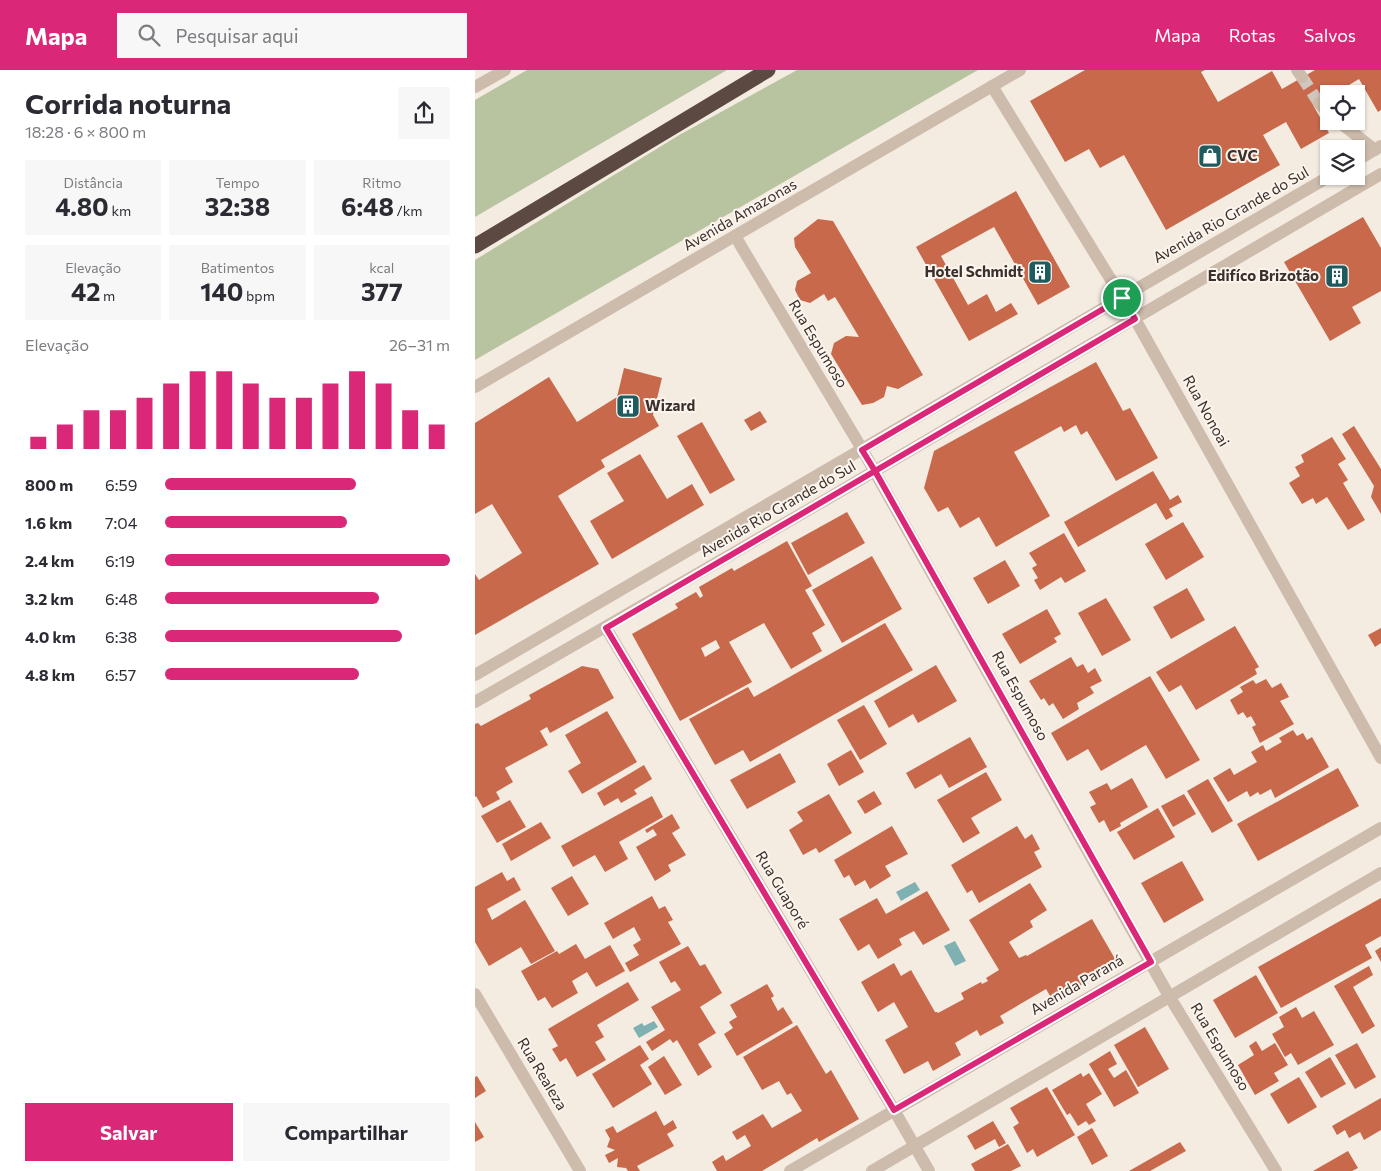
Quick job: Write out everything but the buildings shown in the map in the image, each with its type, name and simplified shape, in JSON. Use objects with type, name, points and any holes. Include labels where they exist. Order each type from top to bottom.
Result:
[{"type":"highway","points":[[475,246],[768,70]]},
{"type":"street","points":[[475,87],[505,70]]},
{"type":"street","name":"Avenida Amazonas","points":[[475,387],[1021,70]]},
{"type":"street","name":"Rua Nonoai","points":[[992,86],[1135,319],[1381,758]]},
{"type":"street","points":[[1351,130],[1378,148],[1365,156]]},
{"type":"street","name":"Avenida Rio Grande do Sul","points":[[475,702],[606,628],[1381,174]]},
{"type":"street","name":"Avenida Rio Grande do Sul","points":[[475,675],[1320,182]]},
{"type":"street","name":"Rua Espumoso","points":[[735,236],[875,471],[1169,996],[1276,1171]]},
{"type":"street","name":"Rua Guaporé","points":[[606,628],[929,1171]]},
{"type":"street","name":"Avenida Paraná","points":[[790,1171],[1381,828]]},
{"type":"street","points":[[872,1171],[1381,873]]},
{"type":"street","name":"Rua Realeza","points":[[475,994],[580,1171]]},
{"type":"green space","points":[[527,70],[727,70],[475,217],[475,100]]},
{"type":"green space","points":[[797,70],[978,70],[475,360],[475,260],[681,134]]},
{"type":"water","points":[[915,882],[920,890],[901,901],[896,892]]},
{"type":"water","points":[[955,941],[966,961],[955,966],[944,946]]},
{"type":"water","points":[[654,1021],[658,1027],[639,1038],[633,1028],[642,1023],[644,1026]]},
{"type":"tunnel","points":[[1302,77],[1319,103]]},
{"type":"place","name":"CVC","points":[[1210,156]]},
{"type":"place","name":"Hotel Schmidt","points":[[1040,272]]},
{"type":"place","name":"Edifíco Brizotão","points":[[1337,276]]},
{"type":"place","name":"Wizard","points":[[628,406]]},
{"type":"route","points":[[1122,298],[862,450],[875,471],[606,628],[894,1110],[1151,962],[875,471],[1135,319],[1122,298]]}]
